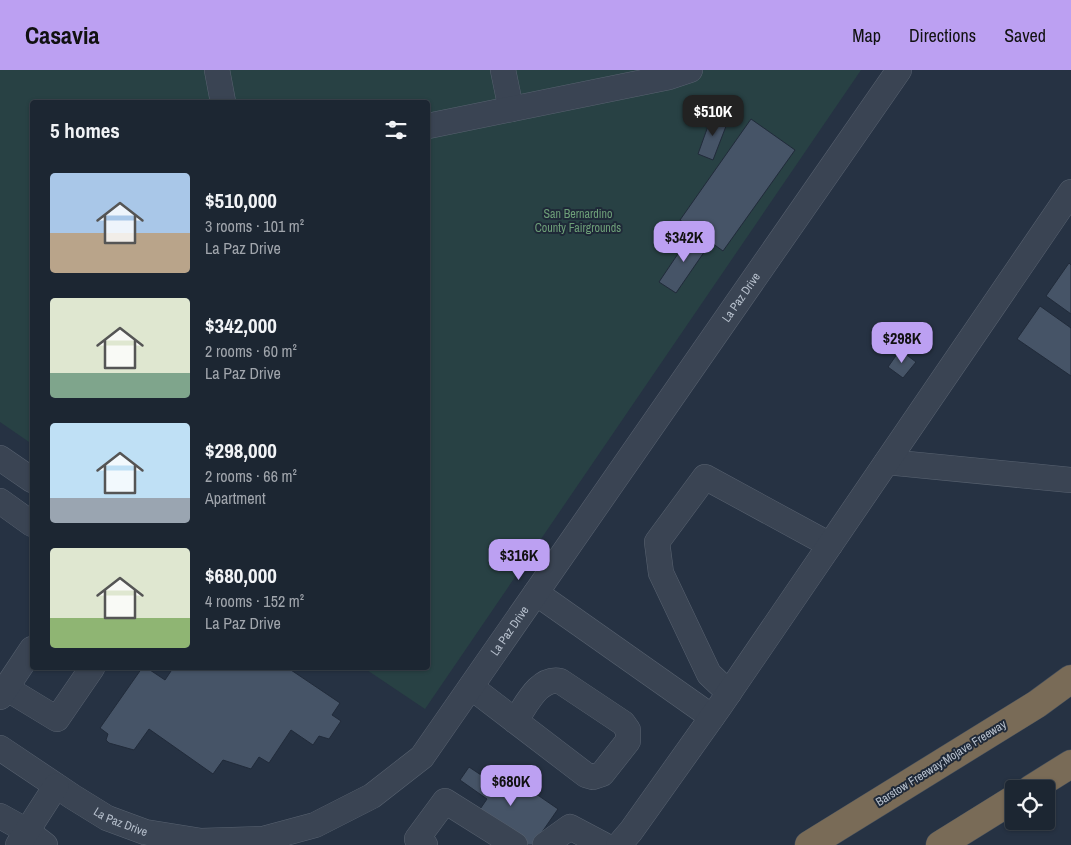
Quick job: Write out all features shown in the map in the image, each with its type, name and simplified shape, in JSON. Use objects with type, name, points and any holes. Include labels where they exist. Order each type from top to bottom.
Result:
[{"type":"highway","name":"Barstow Freeway;Mojave Freeway","points":[[809,845],[1037,704],[1071,679]]},
{"type":"highway","points":[[1045,780],[1071,764]]},
{"type":"highway","points":[[940,845],[1005,805]]},
{"type":"street","points":[[217,70],[223,100]]},
{"type":"street","points":[[503,70],[511,109]]},
{"type":"street","points":[[430,126],[669,77],[690,70]]},
{"type":"street","name":"La Paz Drive","points":[[0,748],[107,818],[145,832],[201,841],[263,839],[315,825],[372,796],[422,757],[899,70]]},
{"type":"street","points":[[619,845],[631,832],[729,693],[1071,192]]},
{"type":"street","points":[[0,458],[30,479]]},
{"type":"street","points":[[886,462],[1071,480]]},
{"type":"street","points":[[729,693],[709,674],[661,573],[657,542],[705,477],[830,545]]},
{"type":"street","points":[[0,501],[30,523]]},
{"type":"street","points":[[536,593],[712,717]]},
{"type":"street","points":[[30,651],[3,693],[57,719],[91,670]]},
{"type":"street","points":[[471,687],[515,721]]},
{"type":"street","points":[[0,816],[30,840],[56,786]]},
{"type":"street","points":[[425,845],[417,839],[445,801],[515,845]]},
{"type":"street","points":[[545,845],[570,827],[604,845]]},
{"type":"green space","name":"San Bernardino County Fairgrounds","points":[[0,70],[861,70],[425,709],[367,670],[430,670],[430,100],[30,100],[30,443],[0,422]]},
{"type":"building","points":[[712,115],[728,121],[713,160],[698,154]]},
{"type":"building","points":[[751,119],[795,150],[723,251],[680,220]]},
{"type":"building","points":[[692,233],[709,245],[676,293],[659,282]]},
{"type":"building","points":[[1069,263],[1071,265],[1071,314],[1046,296]]},
{"type":"building","points":[[1040,306],[1071,328],[1071,376],[1017,339]]},
{"type":"building","points":[[900,350],[916,362],[903,378],[888,367]]},
{"type":"building","points":[[141,670],[150,670],[165,680],[172,670],[291,670],[340,703],[332,715],[341,721],[329,739],[319,736],[313,745],[291,730],[269,763],[259,757],[251,769],[223,760],[213,774],[149,729],[134,750],[109,743],[106,740],[108,734],[100,728]]},
{"type":"building","points":[[469,767],[496,785],[504,772],[558,809],[533,845],[520,845],[476,815],[487,799],[460,780]]}]
